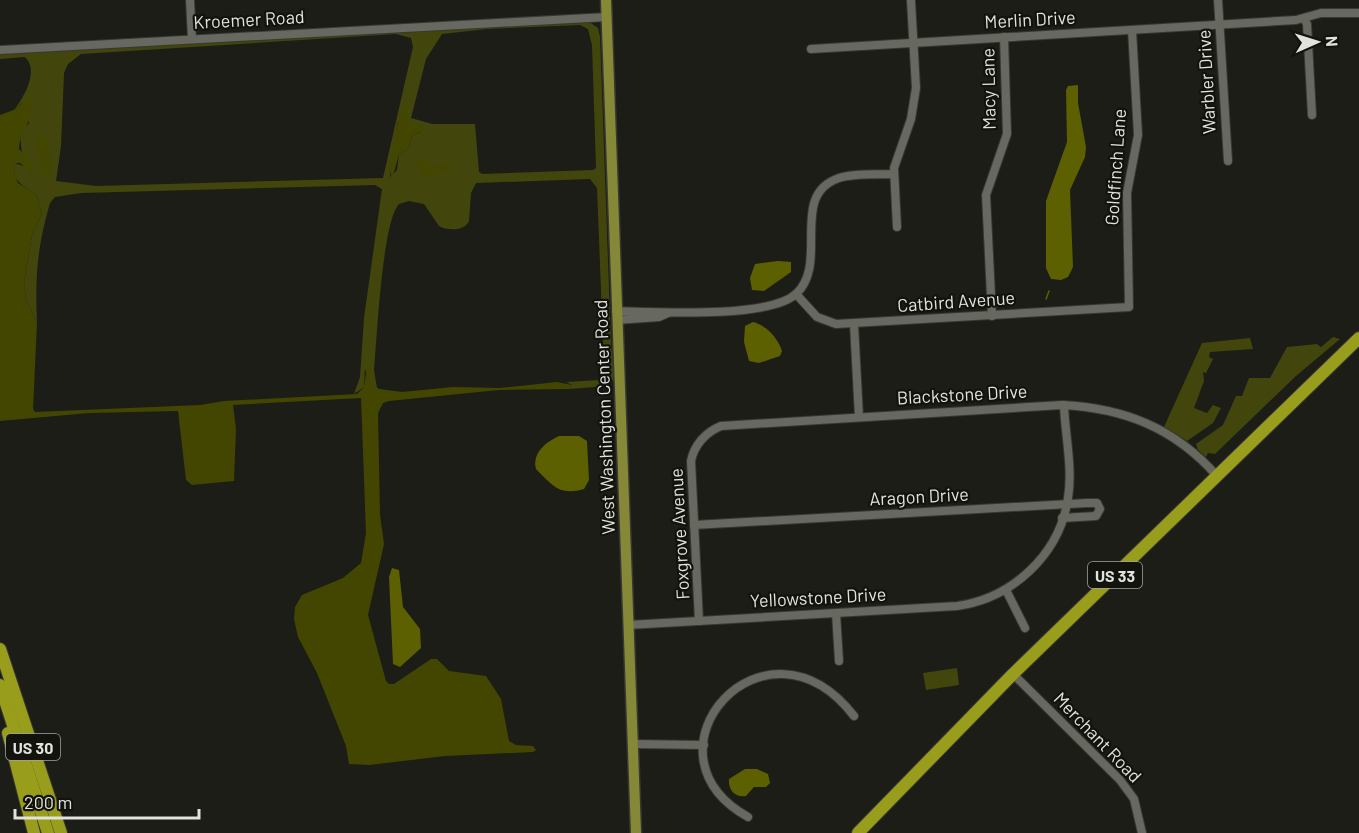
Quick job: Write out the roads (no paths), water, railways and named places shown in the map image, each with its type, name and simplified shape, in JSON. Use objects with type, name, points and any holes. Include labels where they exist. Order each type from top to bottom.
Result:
[{"type":"highway","name":"US 33","points":[[858,833],[1013,674],[1359,338]]},
{"type":"highway","name":"US 30","points":[[0,649],[61,833]]},
{"type":"highway","name":"US 30","points":[[0,685],[48,833]]},
{"type":"highway","points":[[0,706],[34,833]]},
{"type":"main road","name":"West Washington Center Road","points":[[606,0],[636,833]]},
{"type":"street","points":[[190,0],[192,39]]},
{"type":"street","name":"Warbler Drive","points":[[1218,0],[1228,161]]},
{"type":"street","points":[[897,227],[895,160],[911,119],[915,98],[911,2]]},
{"type":"street","name":"Merlin Drive","points":[[811,49],[1220,24],[1304,18],[1321,13],[1359,13]]},
{"type":"street","name":"Kroemer Road","points":[[0,50],[607,17]]},
{"type":"street","points":[[1304,18],[1307,24],[1312,115]]},
{"type":"street","name":"Goldfinch Lane","points":[[1129,307],[1126,193],[1138,135],[1132,30]]},
{"type":"street","name":"Macy Lane","points":[[992,316],[986,195],[1007,134],[1004,37]]},
{"type":"street","points":[[617,316],[766,307],[796,294],[810,270],[813,249],[811,214],[819,194],[830,183],[842,178],[894,174]]},
{"type":"street","name":"Catbird Avenue","points":[[796,294],[811,312],[823,320],[836,324],[1129,307]]},
{"type":"street","points":[[854,324],[859,417]]},
{"type":"street","name":"Yellowstone Drive","points":[[628,625],[957,606],[991,598],[1006,590],[1036,565],[1052,542],[1062,518],[1067,504],[1068,479],[1064,405]]},
{"type":"street","name":"Blackstone Drive","points":[[696,447],[712,430],[726,425],[1064,405],[1102,408],[1142,420],[1179,440],[1197,454],[1217,476]]},
{"type":"street","name":"Foxgrove Avenue","points":[[696,447],[691,461],[699,621]]},
{"type":"street","name":"Aragon Drive","points":[[694,525],[1097,503],[1100,512],[1093,517],[1062,518]]},
{"type":"street","points":[[1006,590],[1025,628]]},
{"type":"street","points":[[836,613],[839,661]]},
{"type":"street","name":"Merchant Road","points":[[1013,674],[1120,780],[1134,799],[1142,833]]},
{"type":"street","points":[[748,817],[721,798],[712,785],[707,770],[704,745],[710,716],[725,696],[756,678],[783,675],[824,685],[841,699],[854,716]]},
{"type":"street","points":[[633,744],[704,745]]},
{"type":"waterway","points":[[1046,299],[1049,291]]}]
